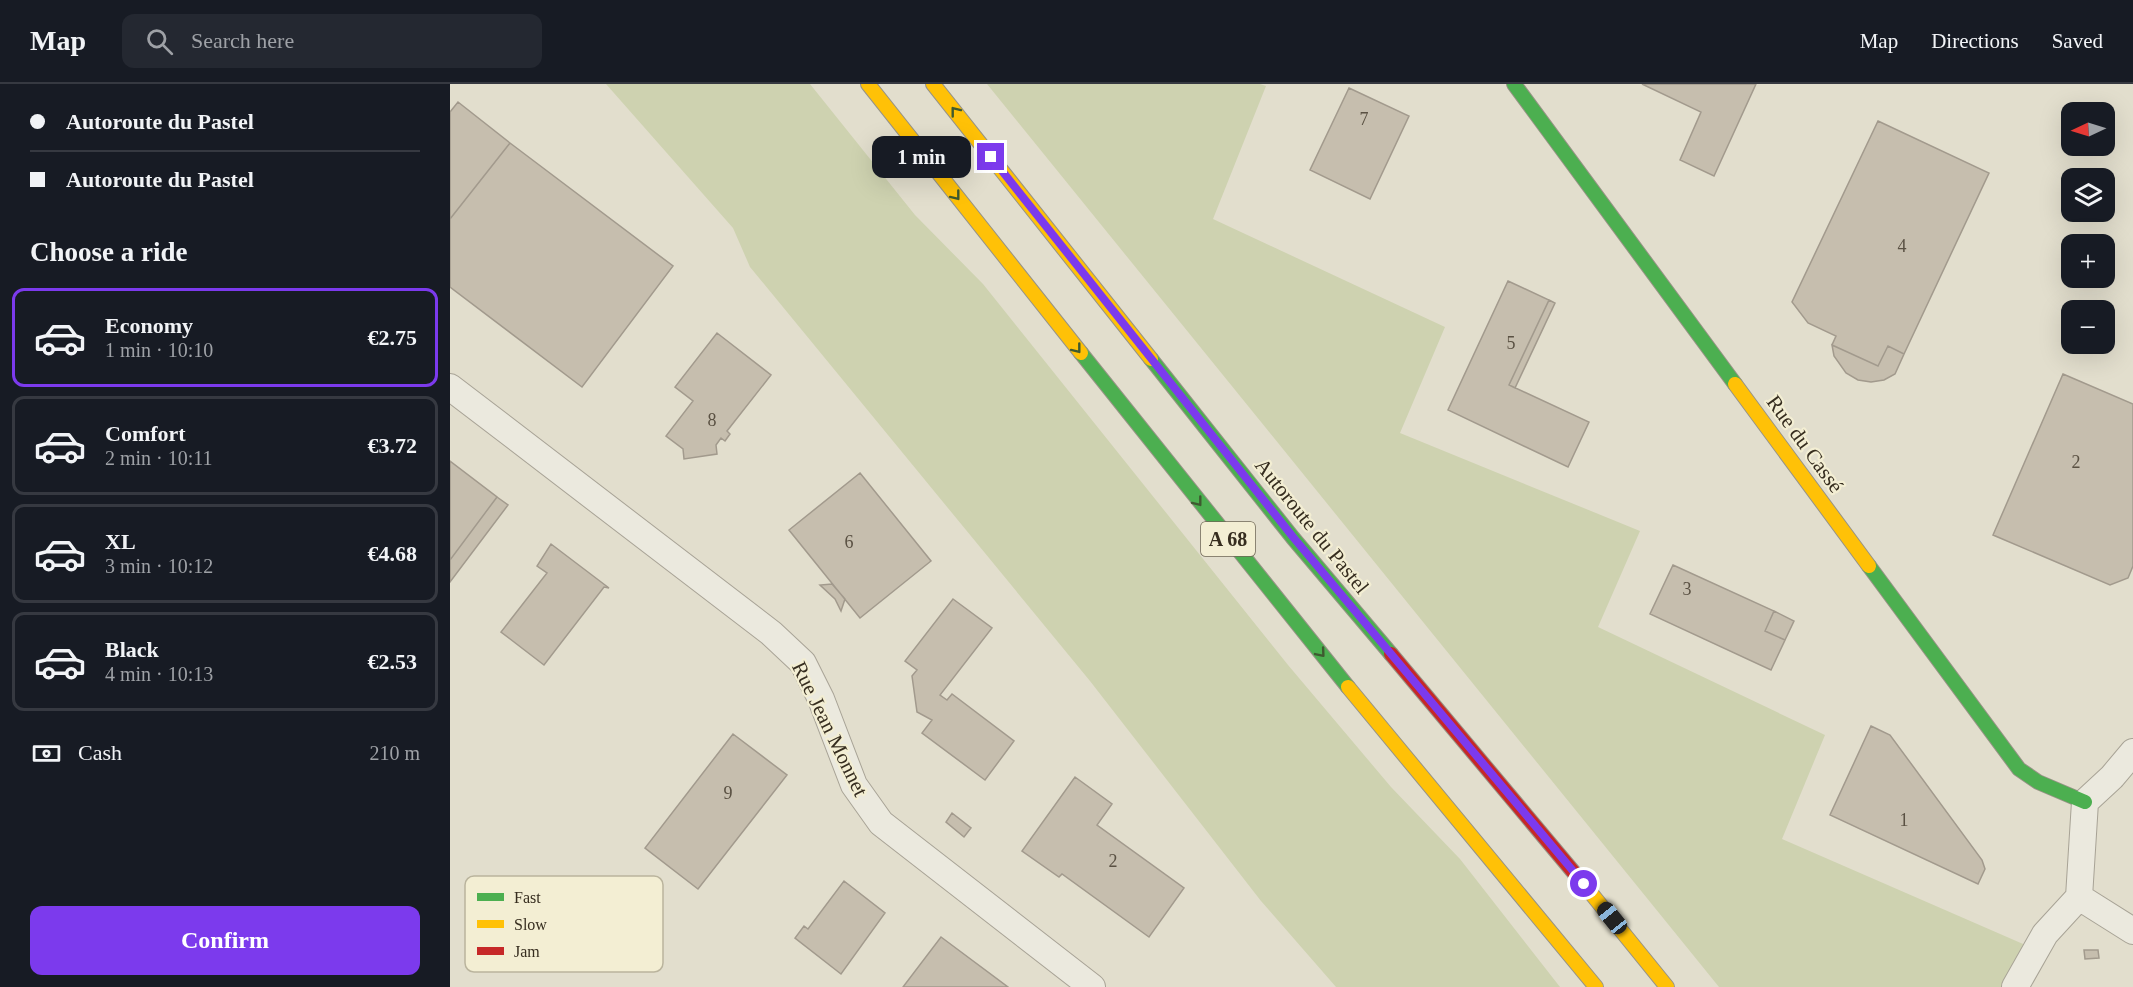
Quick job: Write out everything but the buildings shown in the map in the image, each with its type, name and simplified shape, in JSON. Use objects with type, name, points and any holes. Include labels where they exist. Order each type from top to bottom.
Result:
[{"type":"main road","name":"A 68","points":[[868,84],[1264,585],[1596,987]]},
{"type":"main road","name":"Autoroute du Pastel","points":[[933,84],[1293,537],[1528,815],[1667,987]]},
{"type":"main road","name":"Rue du Cassé","points":[[1514,84],[2019,769],[2038,782],[2085,802]]},
{"type":"street","name":"Rue Jean Monnet","points":[[450,387],[771,633],[803,663],[821,699],[854,785],[881,823],[1092,987]]},
{"type":"street","points":[[2014,987],[2045,934],[2079,897],[2085,802],[2112,777],[2133,752]]},
{"type":"street","points":[[2079,897],[2133,931]]},
{"type":"green space","points":[[606,84],[810,84],[915,215],[983,284],[1288,665],[1391,787],[1460,859],[1560,987],[1336,987],[1261,901],[1090,681],[750,267],[733,228]]},
{"type":"green space","points":[[987,84],[1260,84],[1266,86],[1213,219],[1445,327],[1400,433],[1640,531],[1598,627],[1825,735],[1782,839],[2030,947],[2008,987],[1719,987]]},
{"type":"traffic: fast","points":[[1514,84],[1735,384]]},
{"type":"traffic: fast","points":[[1081,353],[1348,687]]},
{"type":"traffic: fast","points":[[1151,359],[1293,538],[1391,654]]},
{"type":"traffic: fast","points":[[1869,566],[2019,769],[2038,782],[2085,802]]},
{"type":"traffic: slow","points":[[868,84],[1081,353]]},
{"type":"traffic: slow","points":[[933,84],[1151,359]]},
{"type":"traffic: slow","points":[[1735,384],[1869,566]]},
{"type":"traffic: slow","points":[[1348,687],[1596,987]]},
{"type":"traffic: slow","points":[[1586,887],[1667,987]]},
{"type":"traffic: jam","points":[[1391,654],[1586,887]]},
{"type":"route","points":[[991,157],[1293,537],[1584,884]]}]
